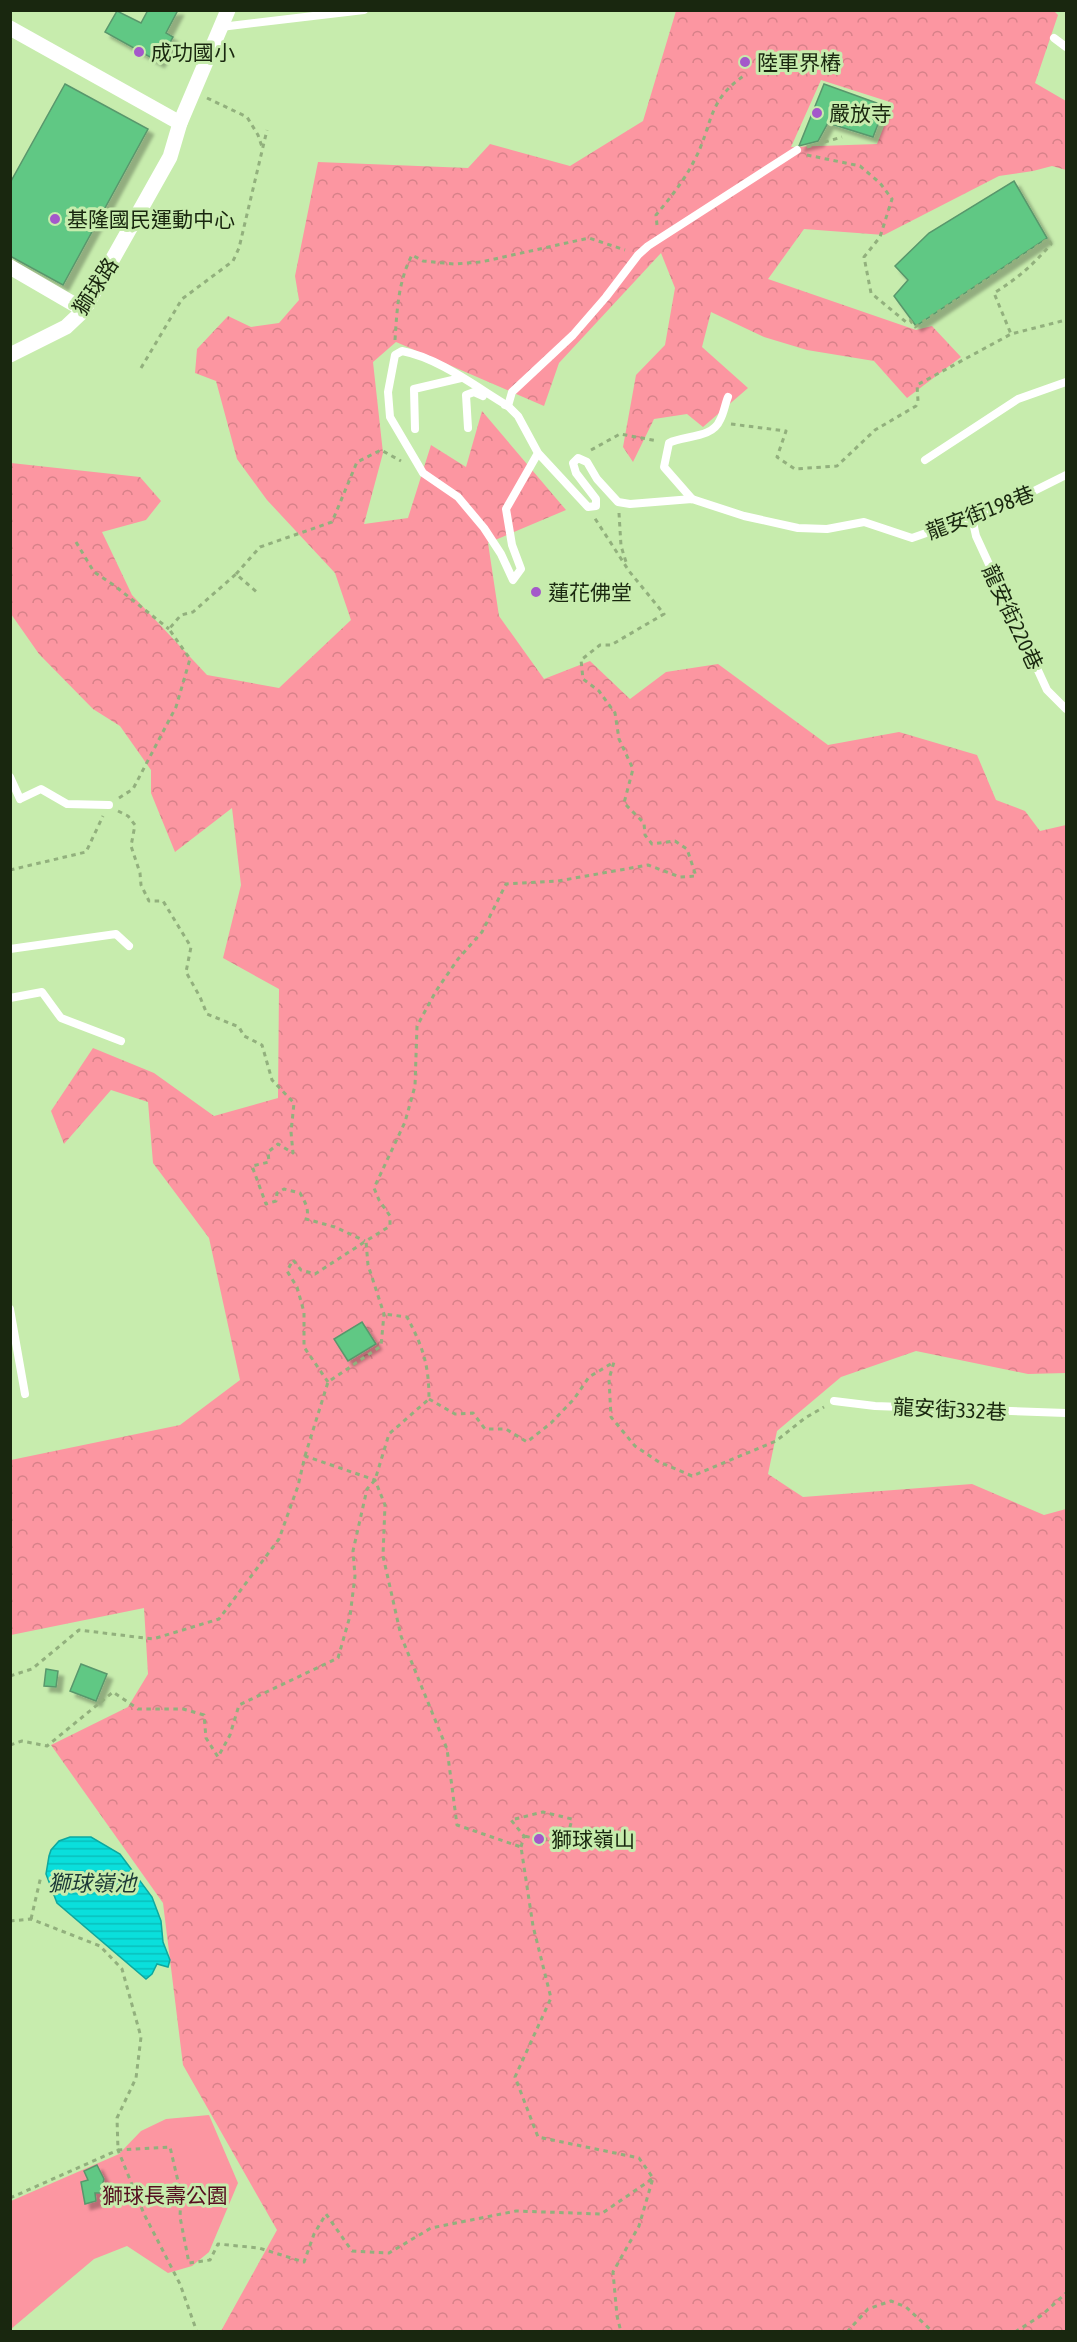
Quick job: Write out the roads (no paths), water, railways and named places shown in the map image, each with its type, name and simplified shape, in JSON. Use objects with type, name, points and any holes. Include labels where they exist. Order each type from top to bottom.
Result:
[{"type":"street","name":"獅球路","points":[[10,355],[66,327],[84,310],[170,157],[180,123],[228,10]]},
{"type":"street","points":[[10,28],[180,123]]},
{"type":"street","points":[[10,267],[84,310]]},
{"type":"lane","points":[[221,27],[364,10]]},
{"type":"lane","points":[[1054,38],[1066,47]]},
{"type":"lane","points":[[508,406],[512,392],[573,335],[638,255],[797,150]]},
{"type":"lane","points":[[402,351],[433,361],[508,406],[518,416],[538,453],[507,508],[512,545],[522,569],[513,580],[501,554],[484,528],[458,497],[423,473],[390,417],[388,393],[395,355],[402,351]]},
{"type":"lane","points":[[415,429],[414,389],[461,378]]},
{"type":"lane","points":[[925,460],[1018,399],[1066,382]]},
{"type":"lane","points":[[468,428],[466,395],[474,392],[508,406]]},
{"type":"lane","points":[[693,499],[664,467],[669,443],[678,438],[708,433],[720,423],[728,397]]},
{"type":"lane","name":"龍安街198巷","points":[[538,453],[588,507],[596,506],[596,499],[576,473],[573,463],[578,458],[586,462],[597,479],[618,502],[630,504],[693,499],[744,516],[798,528],[827,529],[864,522],[912,538],[1006,505],[1066,475]]},
{"type":"lane","name":"龍安街220巷","points":[[972,518],[976,536],[1047,690],[1066,709]]},
{"type":"lane","points":[[10,777],[20,799],[40,789],[68,804],[108,805]]},
{"type":"lane","points":[[10,949],[116,934],[129,945]]},
{"type":"lane","points":[[10,998],[42,992],[61,1018],[121,1041]]},
{"type":"lane","points":[[10,1309],[24,1394]]},
{"type":"lane","name":"龍安街332巷","points":[[834,1401],[875,1406],[1066,1413]]},
{"type":"water","name":"獅球嶺池","points":[[70,1837],[91,1837],[120,1854],[152,1897],[161,1921],[163,1942],[170,1960],[168,1967],[157,1964],[152,1974],[146,1979],[57,1903],[46,1874],[49,1856],[59,1841]]},
{"type":"place","name":"成功國小","points":[[139,52]]},
{"type":"place","name":"陸軍界樁","points":[[745,62]]},
{"type":"place","name":"嚴放寺","points":[[817,113]]},
{"type":"place","name":"基隆國民運動中心","points":[[55,219]]},
{"type":"place","name":"蓮花佛堂","points":[[536,592]]},
{"type":"place","name":"獅球嶺山","points":[[539,1839]]},
{"type":"park label","name":"獅球長壽公園","points":[[165,2195]]}]
